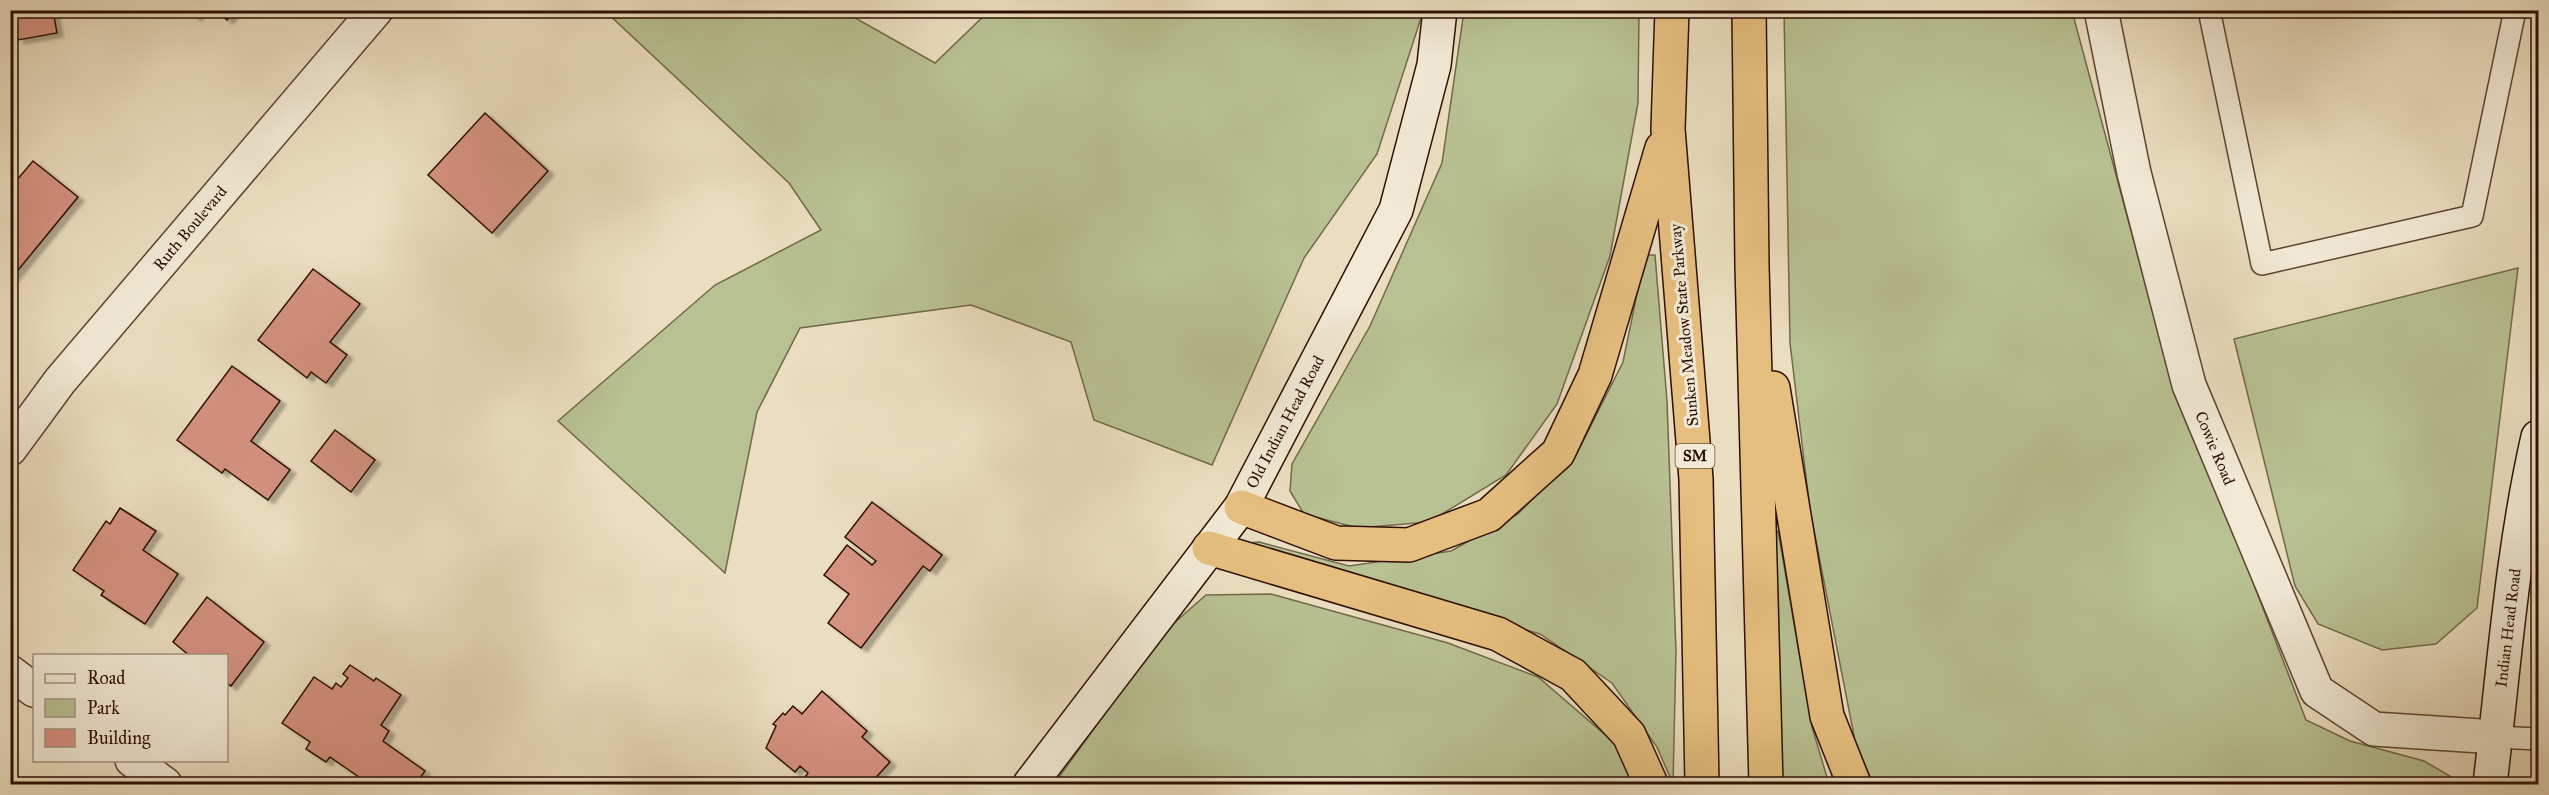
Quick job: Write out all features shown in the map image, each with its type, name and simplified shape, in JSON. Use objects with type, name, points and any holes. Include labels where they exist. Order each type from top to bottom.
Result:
[{"type":"highway","name":"Sunken Meadow State Parkway","points":[[1672,10],[1668,129],[1696,479],[1702,784]]},
{"type":"highway","points":[[1749,10],[1752,266],[1766,784]]},
{"type":"highway","points":[[1240,507],[1336,543],[1409,545],[1489,515],[1558,453],[1590,385],[1668,129]]},
{"type":"highway","points":[[1752,266],[1827,716],[1854,784]]},
{"type":"highway","points":[[1209,549],[1498,634],[1573,675],[1629,735],[1651,784]]},
{"type":"street","name":"Ruth Boulevard","points":[[10,450],[60,381],[376,10]]},
{"type":"street","name":"Old Indian Head Road","points":[[1030,784],[1240,507],[1396,210],[1434,65],[1440,10]]},
{"type":"street","name":"Cowie Road","points":[[2101,10],[2134,173],[2189,385],[2317,691],[2374,729],[2496,737]]},
{"type":"street","name":"Indian Head Road","points":[[2490,784],[2506,627],[2524,498],[2538,437]]},
{"type":"street","points":[[10,672],[33,689]]},
{"type":"street","points":[[135,762],[165,784]]},
{"type":"lane","points":[[2210,10],[2262,264],[2472,216],[2515,10]]},
{"type":"lane","points":[[2496,737],[2538,739]]},
{"type":"green space","points":[[605,11],[843,11],[935,63],[989,11],[1421,11],[1421,18],[1377,154],[1304,258],[1212,465],[1094,420],[1071,342],[971,305],[800,328],[757,412],[725,573],[558,421],[715,285],[821,230],[789,183]]},
{"type":"green space","points":[[1464,11],[1639,11],[1638,103],[1610,256],[1557,404],[1506,475],[1429,522],[1358,528],[1304,514],[1290,491],[1292,464],[1370,326],[1442,163]]},
{"type":"green space","points":[[1784,11],[2072,11],[2162,346],[2306,720],[2350,741],[2424,761],[2455,779],[2456,784],[1873,784],[1855,741],[1810,510],[1790,343]]},
{"type":"green space","points":[[1645,255],[1655,255],[1667,401],[1676,651],[1673,784],[1657,747],[1612,683],[1540,634],[1253,548],[1246,543],[1259,542],[1349,566],[1451,551],[1518,514],[1576,455],[1623,362]]},
{"type":"green space","points":[[2518,268],[2477,608],[2436,644],[2382,650],[2318,624],[2295,586],[2234,339]]},
{"type":"green space","points":[[1778,531],[1812,727],[1829,784],[1782,784],[1773,534]]},
{"type":"green space","points":[[1271,594],[1448,643],[1538,677],[1617,745],[1636,784],[1054,784],[1165,631],[1206,595]]},
{"type":"building","points":[[13,10],[53,10],[57,33],[18,40]]},
{"type":"building","points":[[187,10],[201,10],[195,17]]},
{"type":"building","points":[[216,10],[236,10],[227,20]]},
{"type":"building","points":[[485,113],[548,171],[492,233],[428,175]]},
{"type":"building","points":[[33,161],[78,197],[10,280],[10,188]]},
{"type":"building","points":[[313,269],[360,304],[330,342],[347,355],[326,383],[311,372],[307,378],[258,340]]},
{"type":"building","points":[[232,366],[280,401],[251,441],[290,470],[268,500],[225,469],[222,473],[177,440]]},
{"type":"building","points":[[335,430],[375,460],[351,492],[311,461]]},
{"type":"building","points":[[872,502],[942,555],[930,571],[923,566],[861,648],[828,623],[849,594],[824,575],[847,545],[872,565],[876,561],[845,537]]},
{"type":"building","points":[[120,508],[156,531],[143,550],[178,574],[145,624],[101,595],[104,591],[73,570],[106,521],[110,524]]},
{"type":"building","points":[[207,597],[264,642],[231,686],[228,684],[228,654],[188,654],[173,642]]},
{"type":"building","points":[[350,665],[374,681],[376,678],[401,695],[381,725],[389,731],[383,741],[425,771],[416,784],[369,784],[330,757],[326,762],[306,749],[310,742],[282,723],[314,677],[332,689],[336,683],[341,687],[348,678],[343,674]]},
{"type":"building","points":[[822,691],[867,731],[862,737],[890,762],[870,784],[800,784],[808,773],[800,766],[795,772],[766,748],[776,726],[773,724],[783,713],[785,715],[793,706],[802,714]]}]
